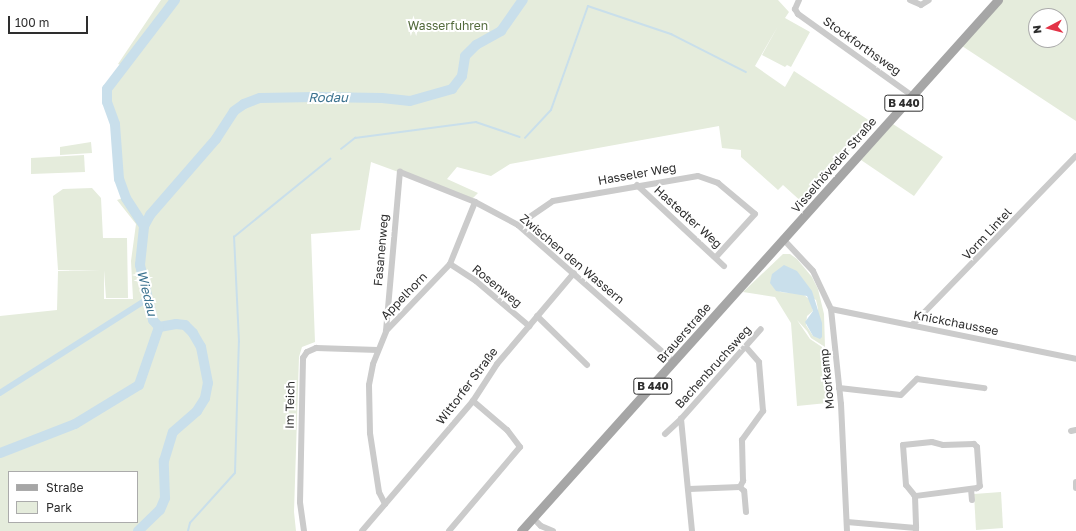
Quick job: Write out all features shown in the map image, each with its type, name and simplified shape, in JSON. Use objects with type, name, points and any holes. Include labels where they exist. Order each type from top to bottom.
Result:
[{"type":"main road","name":"Visselhöveder Straße","points":[[784,240],[911,95],[998,0]]},
{"type":"main road","name":"Brauerstraße","points":[[521,531],[784,240]]},
{"type":"street","name":"Stockforthsweg","points":[[799,0],[795,10],[800,16],[911,95]]},
{"type":"street","points":[[910,0],[922,5],[929,0]]},
{"type":"street","name":"Vorm Lintel","points":[[912,325],[1076,156]]},
{"type":"street","name":"Zwischen den Wassern","points":[[400,172],[475,202],[518,225],[674,362]]},
{"type":"street","name":"Fasanenweg","points":[[386,331],[400,172]]},
{"type":"street","name":"Hasseler Weg","points":[[518,225],[553,201],[637,185],[698,176],[718,183],[754,214],[716,256]]},
{"type":"street","name":"Hastedter Weg","points":[[637,185],[716,256],[724,266]]},
{"type":"street","name":"Appelhorn","points":[[385,504],[379,492],[370,433],[369,385],[378,350],[386,331],[450,264],[475,202]]},
{"type":"street","name":"Moorkamp","points":[[784,240],[813,270],[831,309],[839,388],[847,531]]},
{"type":"street","name":"Rosenweg","points":[[450,264],[476,281],[529,326]]},
{"type":"street","name":"Wittorfer Straße","points":[[362,531],[473,401],[497,364],[574,273]]},
{"type":"street","name":"Knickchaussee","points":[[831,309],[1076,359]]},
{"type":"street","points":[[537,316],[587,365]]},
{"type":"street","name":"Bachenbruchsweg","points":[[665,434],[681,419],[747,348],[761,329]]},
{"type":"street","name":"Im Teich","points":[[304,531],[300,502],[303,358],[306,352],[316,348],[378,350]]},
{"type":"street","points":[[740,486],[743,481],[742,440],[763,411],[758,362],[747,348]]},
{"type":"street","points":[[839,388],[901,395],[917,380],[984,388]]},
{"type":"street","points":[[449,531],[520,447],[507,430],[473,401]]},
{"type":"street","name":"Bachenbruchsweg","points":[[681,419],[692,531]]},
{"type":"street","points":[[847,522],[916,529],[915,496],[906,486],[903,444],[974,444],[977,447],[980,486],[971,489],[915,496]]},
{"type":"street","points":[[1076,482],[1076,488]]},
{"type":"street","points":[[689,489],[740,486]]},
{"type":"street","points":[[740,486],[744,491],[746,512]]},
{"type":"street","points":[[971,489],[972,500]]},
{"type":"street","points":[[533,518],[541,526],[553,531]]},
{"type":"green space","name":"Wasserfuhren","points":[[161,0],[778,0],[789,12],[785,18],[810,32],[791,67],[787,65],[785,67],[762,55],[778,26],[755,66],[785,87],[794,71],[873,123],[804,204],[783,185],[778,190],[741,157],[741,150],[722,148],[719,126],[510,164],[491,176],[457,167],[447,179],[478,193],[472,199],[371,162],[360,230],[311,234],[315,342],[302,347],[299,357],[294,512],[296,531],[0,531],[0,316],[57,310],[58,271],[101,271],[58,270],[53,196],[63,189],[92,188],[101,198],[103,238],[127,238],[128,298],[106,298],[104,270],[104,299],[133,299],[131,261],[136,224],[117,200],[123,198],[116,179],[113,129],[103,97],[105,88],[123,66],[118,64]]},
{"type":"green space","points":[[1000,0],[1076,0],[1076,121],[962,46]]},
{"type":"green space","points":[[893,124],[943,157],[914,196],[861,160]]},
{"type":"green space","points":[[91,142],[92,153],[60,155],[60,147]]},
{"type":"green space","points":[[84,155],[85,172],[31,174],[31,158]]},
{"type":"green space","points":[[783,254],[790,254],[797,259],[812,277],[818,289],[824,314],[825,347],[811,338],[797,320],[810,339],[822,347],[827,403],[797,406],[791,323],[775,297],[743,292]],"holes":[[[772,274],[816,300],[818,309],[813,336],[806,325],[807,316],[813,311],[810,300],[803,294],[780,292]]]},
{"type":"green space","points":[[1001,492],[1003,528],[976,530],[974,494]]},
{"type":"water","points":[[784,265],[797,271],[812,291],[822,323],[822,337],[820,339],[813,336],[805,322],[813,311],[807,296],[776,291],[770,283],[772,274]]},
{"type":"waterway","name":"Wiedau","points":[[138,531],[160,510],[165,498],[164,461],[173,432],[197,411],[205,398],[208,383],[201,347],[193,333],[185,325],[176,324],[159,327],[153,320],[140,265],[144,226],[126,198],[119,179],[115,124],[107,102],[107,89],[175,0]]},
{"type":"waterway","name":"Rodau","points":[[144,226],[150,215],[216,139],[234,111],[244,104],[260,98],[382,98],[410,101],[452,89],[462,76],[465,56],[476,45],[501,31],[523,0]]},
{"type":"waterway","points":[[525,138],[551,110],[588,6],[671,34],[746,72]]},
{"type":"waterway","points":[[341,149],[355,138],[476,122],[520,137]]},
{"type":"waterway","points":[[188,531],[190,523],[235,473],[239,342],[234,237],[330,159]]},
{"type":"waterway","points":[[0,393],[146,300]]},
{"type":"waterway","points":[[0,453],[75,424],[139,385],[159,327]]}]
